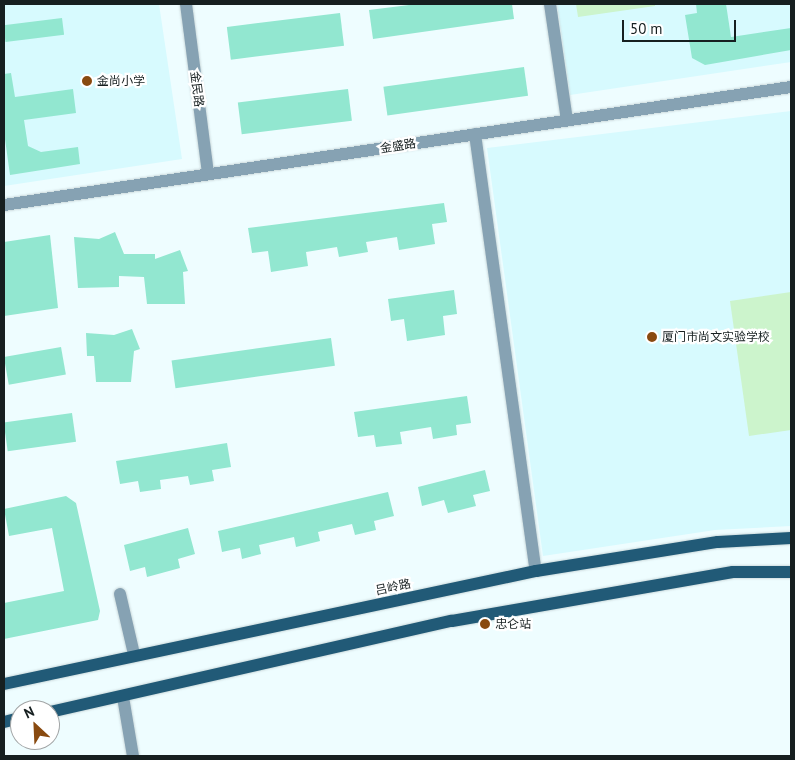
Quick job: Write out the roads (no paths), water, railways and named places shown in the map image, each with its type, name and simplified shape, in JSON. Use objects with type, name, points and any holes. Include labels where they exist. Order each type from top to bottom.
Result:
[{"type":"main road","name":"吕岭路","points":[[4,684],[134,654],[536,571],[718,542],[791,538]]},
{"type":"main road","points":[[60,710],[452,621],[733,572],[791,572]]},
{"type":"street","name":"金民路","points":[[186,4],[208,174]]},
{"type":"street","points":[[550,4],[567,120]]},
{"type":"street","name":"金盛路","points":[[4,205],[791,87]]},
{"type":"street","points":[[475,134],[536,571]]},
{"type":"street","points":[[120,594],[134,654]]},
{"type":"street","points":[[123,697],[133,756]]},
{"type":"place","name":"金尚小学","points":[[87,81]]},
{"type":"place","name":"厦门市尚文实验学校","points":[[652,337]]},
{"type":"place","name":"忠仑站","points":[[485,624]]}]
